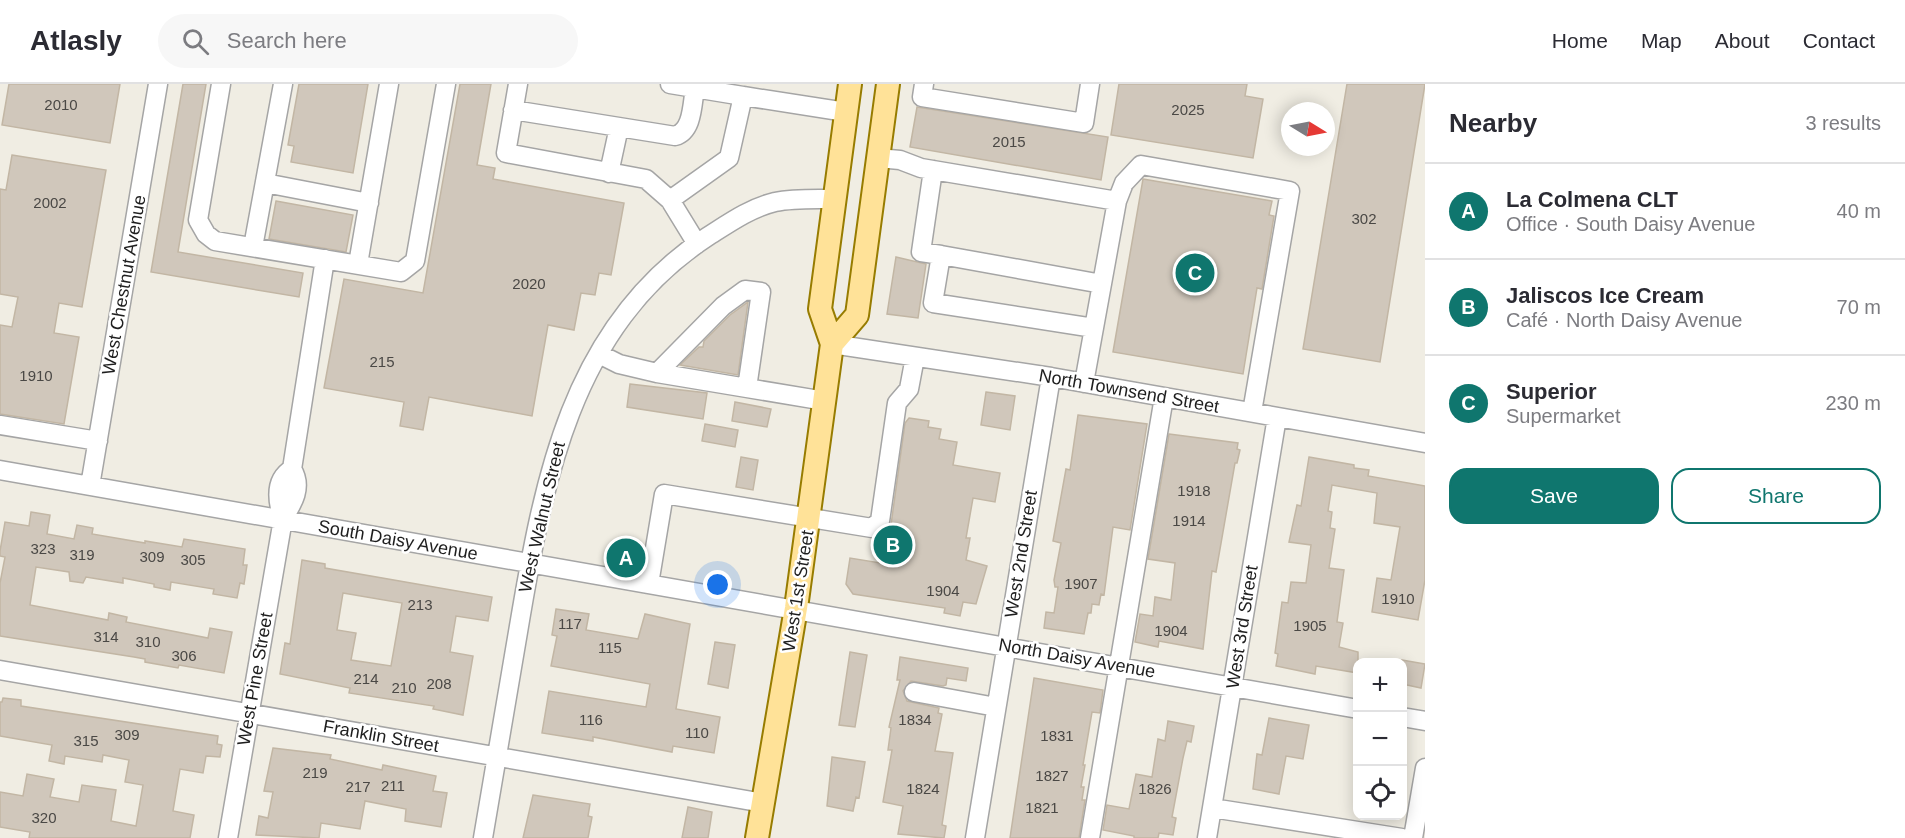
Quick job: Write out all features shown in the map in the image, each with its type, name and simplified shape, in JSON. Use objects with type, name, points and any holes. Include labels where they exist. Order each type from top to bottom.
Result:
[{"type":"main road","name":"West 1st Street","points":[[757,838],[796,608],[825,401],[832,344],[820,309],[850,84]]},
{"type":"main road","points":[[832,344],[857,315],[888,84]]},
{"type":"street","name":"West Chestnut Avenue","points":[[90,486],[158,84]]},
{"type":"street","points":[[221,84],[198,220],[206,234],[215,241],[401,272],[415,261],[446,84]]},
{"type":"street","points":[[253,247],[283,84]]},
{"type":"street","points":[[358,264],[389,84]]},
{"type":"street","points":[[518,84],[506,153],[646,178],[670,200],[697,244]]},
{"type":"street","points":[[670,84],[846,112]]},
{"type":"street","points":[[924,84],[922,97],[1084,123],[1090,84]]},
{"type":"street","points":[[513,110],[675,136],[681,135],[687,128],[695,88]]},
{"type":"street","points":[[670,200],[729,158],[743,96]]},
{"type":"street","points":[[609,173],[619,127]]},
{"type":"street","points":[[878,158],[900,160],[933,170],[1117,201]]},
{"type":"street","points":[[1084,383],[1117,201],[1124,183],[1142,165],[1290,191],[1252,412]]},
{"type":"street","points":[[933,170],[921,252],[1102,284]]},
{"type":"street","points":[[264,183],[369,203]]},
{"type":"street","name":"West Walnut Street","points":[[483,838],[529,563],[553,456],[572,403],[599,354],[641,296],[668,266],[697,244],[758,207],[777,202],[834,199]]},
{"type":"street","points":[[941,255],[933,303],[1094,328]]},
{"type":"street","name":"West Pine Street","points":[[228,838],[283,519],[277,502],[285,474],[292,469],[325,259]]},
{"type":"street","points":[[657,373],[723,306],[745,290],[761,292],[747,388]]},
{"type":"street","name":"North Townsend Street","points":[[832,344],[1051,377],[1425,443]]},
{"type":"street","points":[[599,354],[619,364],[657,373],[825,401]]},
{"type":"street","points":[[649,584],[664,494],[872,528],[880,521],[897,404],[909,389],[915,357]]},
{"type":"street","name":"West 2nd Street","points":[[975,838],[1051,377]]},
{"type":"street","points":[[1090,838],[1164,397]]},
{"type":"street","name":"West 3rd Street","points":[[1208,838],[1277,417]]},
{"type":"street","points":[[0,425],[98,441]]},
{"type":"street","name":"South Daisy Avenue","points":[[0,470],[796,608]]},
{"type":"street","name":"North Daisy Avenue","points":[[796,608],[1353,708]]},
{"type":"street","name":"Franklin Street","points":[[0,670],[763,803]]},
{"type":"street","points":[[914,692],[996,707]]},
{"type":"street","points":[[1407,718],[1425,721]]},
{"type":"street","points":[[1413,838],[1425,768]]},
{"type":"street","points":[[1212,808],[1402,838]]},
{"type":"building","points":[[9,84],[120,84],[110,143],[2,125]]},
{"type":"building","points":[[183,84],[206,84],[178,252],[303,273],[299,297],[151,272]]},
{"type":"building","points":[[299,84],[368,84],[353,173],[291,162],[294,146],[288,145]]},
{"type":"building","points":[[460,84],[491,84],[477,165],[495,168],[493,179],[624,203],[611,275],[599,273],[595,295],[581,293],[574,330],[548,325],[532,416],[429,397],[423,430],[400,426],[404,402],[324,388],[344,279],[423,293]]},
{"type":"building","points":[[1119,84],[1247,84],[1245,96],[1263,99],[1253,158],[1111,135]]},
{"type":"building","points":[[1347,84],[1425,84],[1380,362],[1303,349]]},
{"type":"building","points":[[917,107],[1108,137],[1101,180],[910,147]]},
{"type":"building","points":[[12,155],[106,170],[82,307],[59,303],[54,333],[79,337],[64,424],[0,414],[0,325],[12,327],[18,297],[0,294],[0,189],[6,190]]},
{"type":"building","points":[[1143,179],[1272,201],[1269,215],[1274,216],[1262,289],[1257,288],[1243,374],[1113,352]]},
{"type":"building","points":[[276,201],[353,215],[346,252],[269,239]]},
{"type":"building","points":[[896,257],[926,264],[918,318],[887,314]]},
{"type":"building","points":[[748,302],[738,375],[680,365],[699,347],[703,347],[704,341],[730,315]]},
{"type":"building","points":[[630,384],[707,393],[703,419],[627,407]]},
{"type":"building","points":[[986,392],[1015,396],[1010,430],[981,425]]},
{"type":"building","points":[[735,402],[771,409],[767,427],[732,421]]},
{"type":"building","points":[[1078,415],[1147,424],[1130,530],[1113,527],[1104,595],[1101,594],[1099,605],[1092,604],[1084,634],[1044,628],[1046,612],[1054,613],[1058,587],[1055,587],[1054,580],[1061,543],[1053,541],[1066,469],[1070,470]]},
{"type":"building","points":[[909,418],[929,421],[928,427],[941,429],[939,439],[957,442],[953,465],[1000,473],[995,502],[973,498],[966,538],[970,538],[966,560],[987,566],[976,604],[963,602],[960,616],[944,613],[945,608],[853,594],[846,584],[850,558],[880,563],[885,532],[890,532],[905,423]]},
{"type":"building","points":[[705,424],[738,430],[735,447],[702,441]]},
{"type":"building","points":[[1169,434],[1238,443],[1237,449],[1240,450],[1237,463],[1235,463],[1216,572],[1212,571],[1203,649],[1159,641],[1158,647],[1135,642],[1140,614],[1153,616],[1155,597],[1171,600],[1175,563],[1148,559]]},
{"type":"building","points":[[741,457],[758,460],[753,490],[736,487]]},
{"type":"building","points":[[1309,457],[1354,465],[1354,468],[1369,470],[1368,476],[1425,486],[1425,580],[1418,620],[1372,612],[1377,578],[1391,580],[1400,527],[1374,523],[1377,493],[1332,485],[1328,511],[1332,512],[1330,528],[1335,529],[1329,568],[1344,570],[1337,622],[1343,623],[1339,647],[1358,652],[1358,658],[1353,658],[1353,672],[1316,666],[1315,674],[1276,666],[1278,654],[1275,653],[1282,602],[1288,603],[1291,582],[1306,583],[1311,545],[1289,542],[1297,505],[1301,506]]},
{"type":"building","points":[[31,512],[50,515],[47,534],[74,539],[77,525],[93,528],[92,534],[145,543],[145,541],[182,547],[184,539],[245,549],[243,565],[247,565],[244,584],[240,583],[237,598],[213,594],[214,589],[171,582],[170,590],[154,587],[154,584],[123,578],[123,583],[86,577],[83,583],[70,581],[69,572],[36,567],[30,605],[108,620],[109,613],[127,617],[126,622],[208,638],[210,628],[232,632],[224,673],[179,665],[178,668],[145,662],[145,659],[134,657],[0,636],[0,583],[5,557],[0,556],[0,551],[5,522],[29,526]]},
{"type":"building","points":[[302,560],[325,564],[325,568],[492,597],[488,621],[456,616],[450,652],[473,656],[463,715],[433,709],[434,706],[349,693],[350,688],[280,674],[285,643],[290,644]],"holes":[[[343,593],[402,603],[391,666],[351,660],[356,633],[337,630]]]},
{"type":"building","points":[[556,609],[589,614],[586,630],[638,639],[645,614],[690,624],[676,709],[720,717],[714,753],[673,746],[672,752],[593,737],[593,741],[542,733],[549,691],[646,707],[650,684],[551,666],[557,636],[552,635]]},
{"type":"building","points":[[715,642],[735,645],[728,688],[708,684]]},
{"type":"building","points":[[850,652],[867,655],[855,727],[839,725]]},
{"type":"building","points":[[900,657],[968,668],[966,681],[947,678],[946,685],[943,686],[911,681],[903,691],[907,701],[939,708],[938,713],[942,714],[935,751],[953,753],[942,825],[946,826],[944,838],[898,834],[903,806],[883,802],[892,750],[888,750],[891,728],[889,727],[900,680],[897,680]]},
{"type":"building","points":[[1407,661],[1425,664],[1421,688],[1407,685]]},
{"type":"building","points":[[1034,678],[1103,690],[1100,713],[1092,712],[1083,765],[1085,765],[1081,787],[1084,787],[1082,800],[1085,800],[1079,838],[1010,838]]},
{"type":"building","points":[[3,698],[21,700],[21,706],[218,736],[217,744],[222,745],[220,757],[206,756],[203,773],[180,769],[173,811],[194,815],[190,838],[29,838],[30,832],[0,827],[0,792],[23,796],[27,774],[54,779],[50,797],[79,802],[82,785],[116,790],[111,821],[136,826],[143,785],[125,782],[129,760],[103,755],[102,762],[65,756],[64,764],[49,761],[52,745],[0,736],[0,702]]},
{"type":"building","points":[[1269,718],[1309,725],[1303,759],[1286,756],[1279,794],[1253,789],[1257,754],[1262,755]]},
{"type":"building","points":[[1168,721],[1194,726],[1191,742],[1187,741],[1183,758],[1172,817],[1176,818],[1173,835],[1159,833],[1158,838],[1134,838],[1134,836],[1103,830],[1107,805],[1129,809],[1136,774],[1152,777],[1158,739],[1165,741]]},
{"type":"building","points":[[273,748],[331,755],[330,759],[382,770],[383,765],[436,776],[433,791],[447,793],[441,827],[405,821],[406,809],[365,801],[360,829],[321,823],[319,838],[256,835],[259,816],[268,818],[273,792],[264,791]]},
{"type":"building","points":[[832,757],[865,762],[859,798],[856,797],[853,811],[827,806]]},
{"type":"building","points":[[533,795],[590,804],[588,816],[592,817],[588,838],[523,838]]},
{"type":"building","points":[[688,807],[712,812],[708,838],[682,838]]},
{"type":"place","name":"Superior","points":[[1195,273]]},
{"type":"place","name":"Jaliscos Ice Cream","points":[[893,545]]},
{"type":"place","name":"La Colmena CLT","points":[[626,558]]}]
